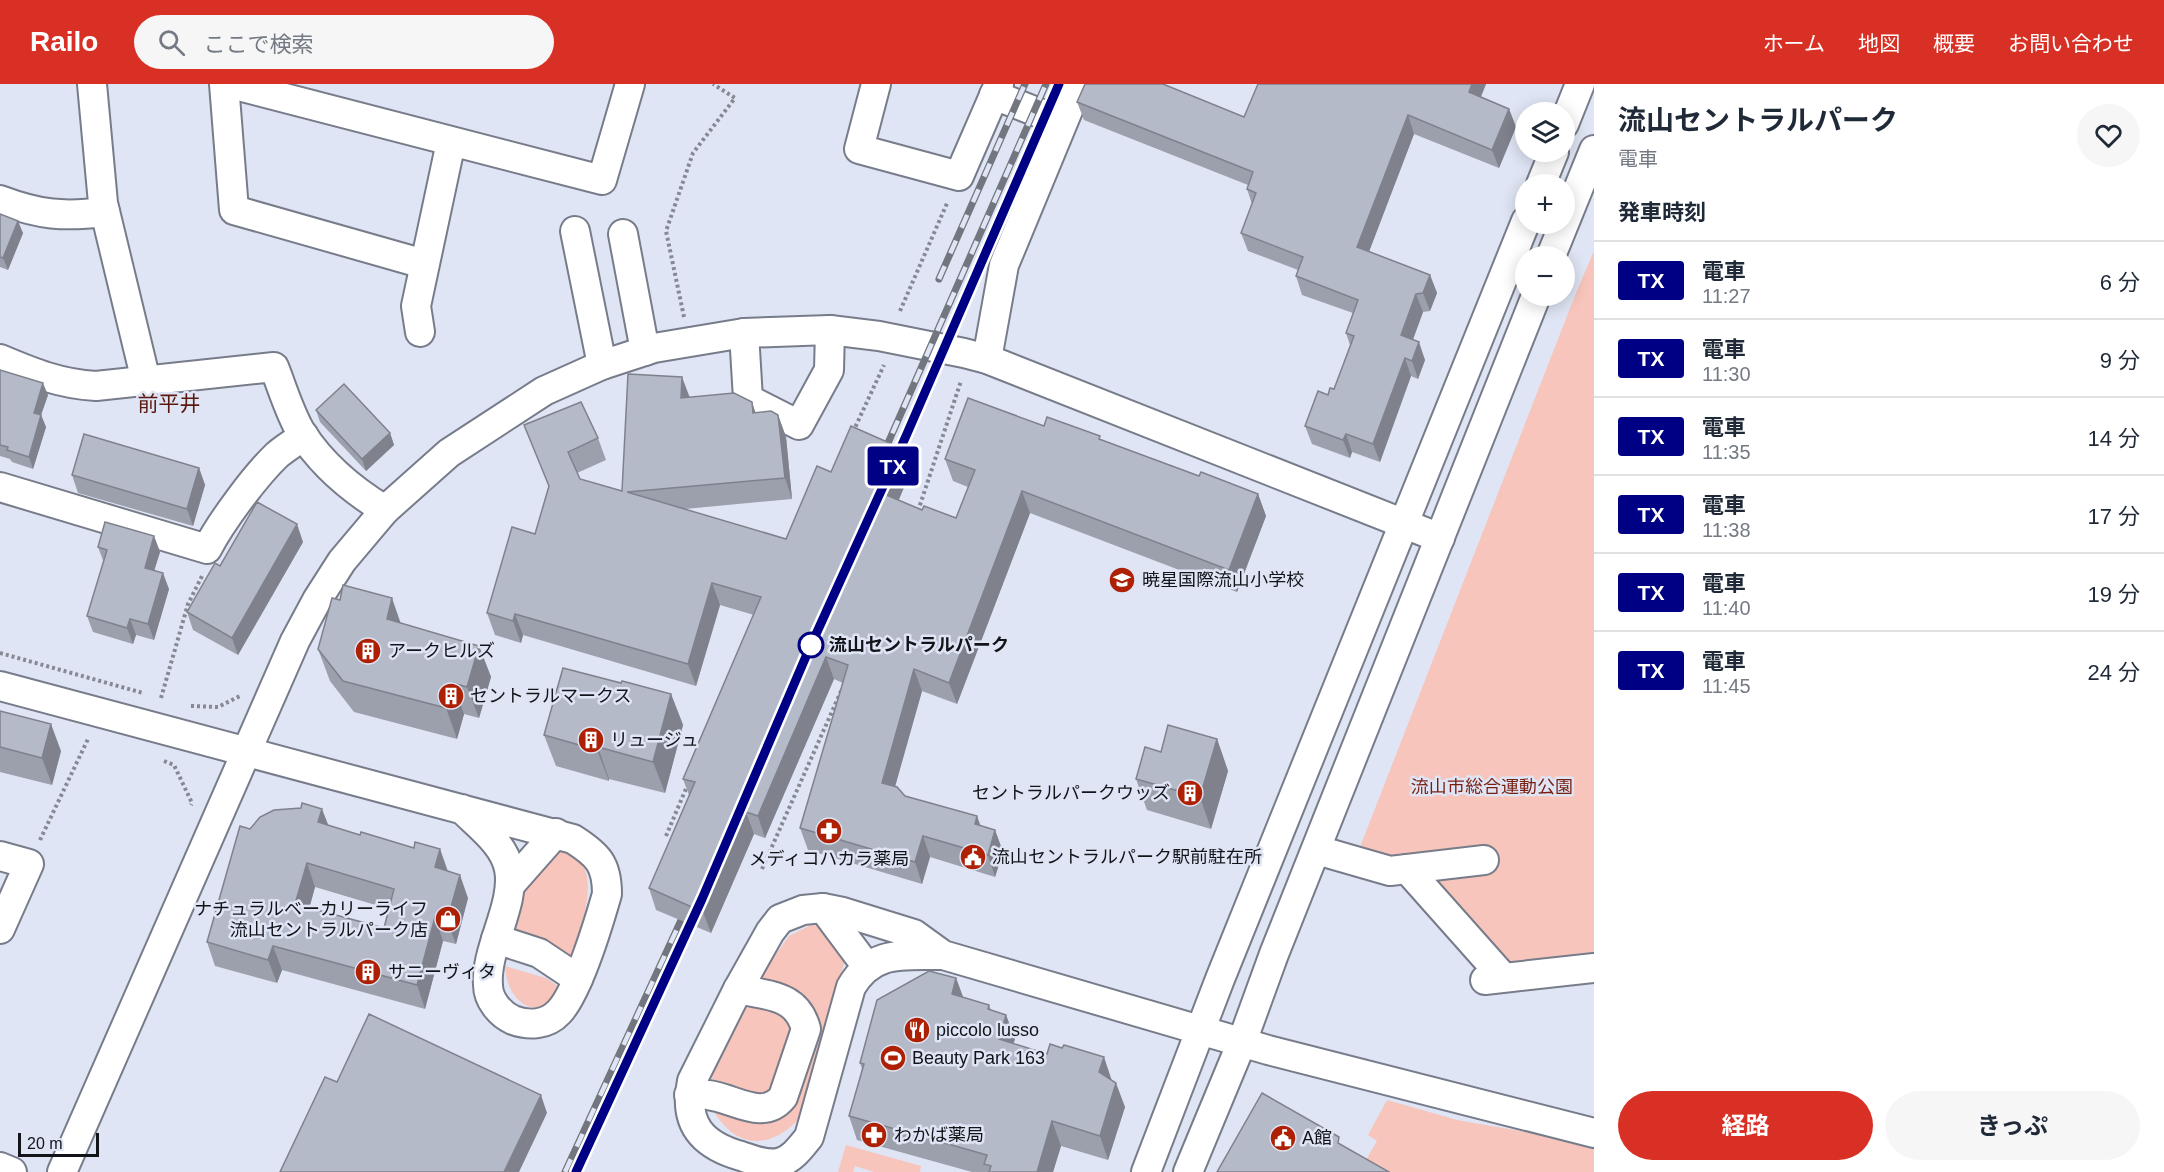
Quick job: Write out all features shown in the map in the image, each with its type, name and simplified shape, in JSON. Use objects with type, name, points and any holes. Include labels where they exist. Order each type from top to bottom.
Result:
[{"type":"street","points":[[92,84],[105,212],[146,381]]},
{"type":"street","points":[[224,84],[234,210],[424,264]]},
{"type":"street","points":[[231,84],[602,180],[630,84]]},
{"type":"street","points":[[876,84],[859,148],[959,176],[996,89],[1062,122]]},
{"type":"street","points":[[987,359],[1004,265],[1079,84]]},
{"type":"street","points":[[1573,102],[1580,84]]},
{"type":"street","points":[[420,332],[416,306],[451,142]]},
{"type":"street","points":[[1555,246],[1594,150]]},
{"type":"street","points":[[0,200],[50,215],[105,212]]},
{"type":"street","points":[[575,231],[602,365]]},
{"type":"street","points":[[623,234],[645,351]]},
{"type":"street","points":[[1146,1172],[1181,1078],[1521,234]]},
{"type":"street","points":[[1188,1172],[1242,1042],[1274,954],[1532,306]]},
{"type":"street","points":[[744,333],[748,399],[800,425],[829,370],[830,330]]},
{"type":"street","points":[[62,1172],[295,641],[317,600],[342,561],[385,510],[449,453],[544,391],[602,365],[645,351],[744,333],[830,330],[879,336],[987,359],[1440,538]]},
{"type":"street","points":[[0,360],[70,385],[96,386],[274,367],[300,431],[332,471],[358,493],[385,510]]},
{"type":"street","points":[[0,487],[207,549],[222,524],[256,478],[278,455],[304,436]]},
{"type":"street","points":[[0,686],[556,833],[573,839],[597,856],[607,876],[607,894],[570,996],[559,1013],[543,1023],[528,1024],[512,1019],[501,1012],[491,998],[488,985],[496,939],[511,884],[556,833]]},
{"type":"street","points":[[462,809],[495,840],[505,855],[511,884]]},
{"type":"street","points":[[1317,850],[1390,872],[1484,860]]},
{"type":"street","points":[[0,856],[29,864],[0,929]]},
{"type":"street","points":[[1407,869],[1494,979],[1594,968]]},
{"type":"street","points":[[943,955],[914,934],[823,908],[803,910],[780,919],[770,932],[738,989],[692,1081],[689,1113],[696,1129],[710,1144],[725,1152],[764,1163],[780,1162],[796,1153],[810,1137],[851,987],[859,974],[873,962],[887,956],[943,955],[1242,1042],[1594,1133]]},
{"type":"street","points":[[823,908],[867,967]]},
{"type":"street","points":[[496,939],[539,953],[578,979]]},
{"type":"street","points":[[689,1095],[708,1095],[762,1110],[777,1104],[783,1097],[806,1029],[803,1018],[798,1008],[790,1002],[738,989]]},
{"type":"street","points":[[0,1167],[12,1172]]},
{"type":"path","points":[[685,321],[666,231],[693,153],[735,98],[713,84]]},
{"type":"path","points":[[900,311],[959,176]]},
{"type":"path","points":[[849,441],[884,365]]},
{"type":"path","points":[[918,512],[961,381]]},
{"type":"path","points":[[171,701],[161,698],[188,604],[208,563],[207,549]]},
{"type":"path","points":[[0,652],[149,695]]},
{"type":"path","points":[[762,869],[843,684]]},
{"type":"path","points":[[182,704],[218,707],[242,695],[244,688]]},
{"type":"path","points":[[29,864],[90,735]]},
{"type":"path","points":[[153,757],[174,765],[192,803],[187,814]]},
{"type":"path","points":[[666,836],[693,773]]},
{"type":"green space","name":"流山市総合運動公園","points":[[1594,251],[1594,952],[1509,963],[1434,889],[1436,870],[1360,847],[1571,306],[1575,306],[1576,293]]},
{"type":"green space","points":[[553,847],[571,852],[581,861],[586,873],[587,902],[570,957],[544,939],[513,930],[527,881]]},
{"type":"green space","points":[[811,925],[828,932],[846,956],[808,1096],[798,1119],[785,1131],[764,1140],[745,1139],[728,1129],[714,1112],[728,1112],[757,1120],[773,1120],[816,1034],[755,984],[789,936]]},
{"type":"green space","points":[[505,966],[546,978],[559,987],[543,1006],[525,1005],[511,990]]},
{"type":"green space","points":[[752,1001],[796,1020],[774,1089],[762,1098],[717,1084],[710,1075],[729,1041],[741,1008]]},
{"type":"green space","points":[[1387,1100],[1457,1120],[1543,1135],[1594,1147],[1594,1172],[1359,1172],[1377,1141],[1368,1135]]},
{"type":"green space","points":[[846,1145],[921,1166],[920,1172],[874,1172],[855,1166],[853,1172],[838,1172]]},
{"type":"building","points":[[1085,84],[1163,84],[1244,117],[1258,84],[1472,84],[1469,92],[1509,109],[1492,150],[1408,115],[1357,247],[1430,275],[1423,293],[1416,294],[1401,335],[1419,342],[1412,361],[1405,358],[1373,444],[1346,434],[1343,440],[1305,426],[1318,391],[1328,395],[1330,388],[1334,389],[1354,336],[1346,333],[1358,300],[1296,276],[1303,257],[1241,233],[1256,193],[1247,189],[1253,172],[1077,102]]},
{"type":"building","points":[[0,214],[18,221],[3,258],[0,257]]},
{"type":"building","points":[[0,370],[43,383],[34,413],[41,415],[29,457],[7,450],[8,447],[0,445]]},
{"type":"building","points":[[628,374],[682,377],[681,398],[734,393],[752,402],[753,413],[771,411],[778,415],[785,478],[627,492],[786,539],[817,466],[831,472],[851,426],[903,449],[884,494],[922,510],[924,506],[956,518],[975,470],[945,459],[968,398],[1044,426],[1047,417],[1199,476],[1201,472],[1258,494],[1229,570],[1022,491],[949,683],[914,669],[882,783],[897,787],[905,796],[977,816],[975,824],[995,830],[988,855],[923,836],[915,862],[800,828],[848,665],[826,657],[758,816],[746,812],[703,912],[649,888],[695,782],[683,779],[761,597],[712,583],[688,664],[515,614],[513,621],[487,613],[512,527],[535,534],[549,486],[524,425],[581,402],[598,438],[568,452],[580,479],[622,491]]},
{"type":"building","points":[[344,384],[390,433],[362,459],[316,410]]},
{"type":"building","points":[[84,434],[199,468],[187,509],[72,475]]},
{"type":"building","points":[[257,502],[297,524],[232,638],[187,612],[215,563],[220,566]]},
{"type":"building","points":[[105,522],[154,536],[145,568],[163,573],[148,624],[130,619],[127,628],[87,616],[107,550],[98,547]]},
{"type":"building","points":[[343,585],[392,598],[387,619],[479,646],[467,687],[453,683],[446,708],[343,681],[318,649],[332,598],[340,600]]},
{"type":"building","points":[[563,668],[671,694],[653,762],[598,747],[597,750],[544,735]]},
{"type":"building","points":[[0,711],[51,724],[42,758],[0,747]]},
{"type":"building","points":[[1168,725],[1217,739],[1200,797],[1136,779],[1145,747],[1161,752]]},
{"type":"building","points":[[302,803],[322,809],[318,822],[360,835],[361,832],[414,848],[415,842],[440,849],[435,867],[460,875],[447,921],[435,917],[417,985],[273,946],[268,960],[207,942],[240,826],[250,829],[260,817],[274,810],[301,808]],"holes":[[[307,863],[394,889],[384,928],[295,904]]]},
{"type":"building","points":[[929,971],[956,978],[952,994],[989,1005],[988,1009],[1006,1015],[999,1039],[1047,1054],[1050,1044],[1062,1048],[1064,1045],[1104,1057],[1099,1072],[1116,1083],[1100,1136],[1052,1121],[1037,1172],[989,1172],[991,1166],[984,1164],[987,1155],[849,1116],[864,1064],[860,1063],[877,1000]]},
{"type":"building","points":[[369,1014],[541,1095],[504,1172],[280,1172],[325,1077],[337,1082]]},
{"type":"building","points":[[1262,1093],[1339,1137],[1338,1143],[1389,1172],[1217,1172]]},
{"type":"railway","points":[[939,279],[1025,84]]},
{"type":"railway","points":[[881,459],[1046,84]]},
{"type":"railway","points":[[894,464],[1059,84]]},
{"type":"railway","points":[[565,1172],[688,905]]},
{"type":"railway","points":[[576,1172],[697,911]]},
{"type":"train","name":"TX","points":[[576,1172],[702,899],[807,654],[906,436],[1059,84]]},
{"type":"place","name":"暁星国際流山小学校","points":[[1122,580]]},
{"type":"place","name":"流山セントラルパーク","points":[[811,645]]},
{"type":"place","name":"アークヒルズ","points":[[368,651]]},
{"type":"place","name":"セントラルマークス","points":[[451,696]]},
{"type":"place","name":"リュージュ","points":[[591,740]]},
{"type":"place","name":"セントラルパークウッズ","points":[[1190,793]]},
{"type":"place","name":"メディコハカラ薬局","points":[[829,831]]},
{"type":"place","name":"流山セントラルパーク駅前駐在所","points":[[973,857]]},
{"type":"place","name":"ナチュラルベーカリーライフ 流山セントラルパーク店","points":[[448,919]]},
{"type":"place","name":"サニーヴィタ","points":[[368,972]]},
{"type":"place","name":"piccolo lusso","points":[[917,1030]]},
{"type":"place","name":"Beauty Park 163","points":[[893,1058]]},
{"type":"place","name":"わかば薬局","points":[[874,1135]]},
{"type":"place","name":"A館","points":[[1283,1138]]},
{"type":"district","name":"前平井","points":[[169,404]]}]
